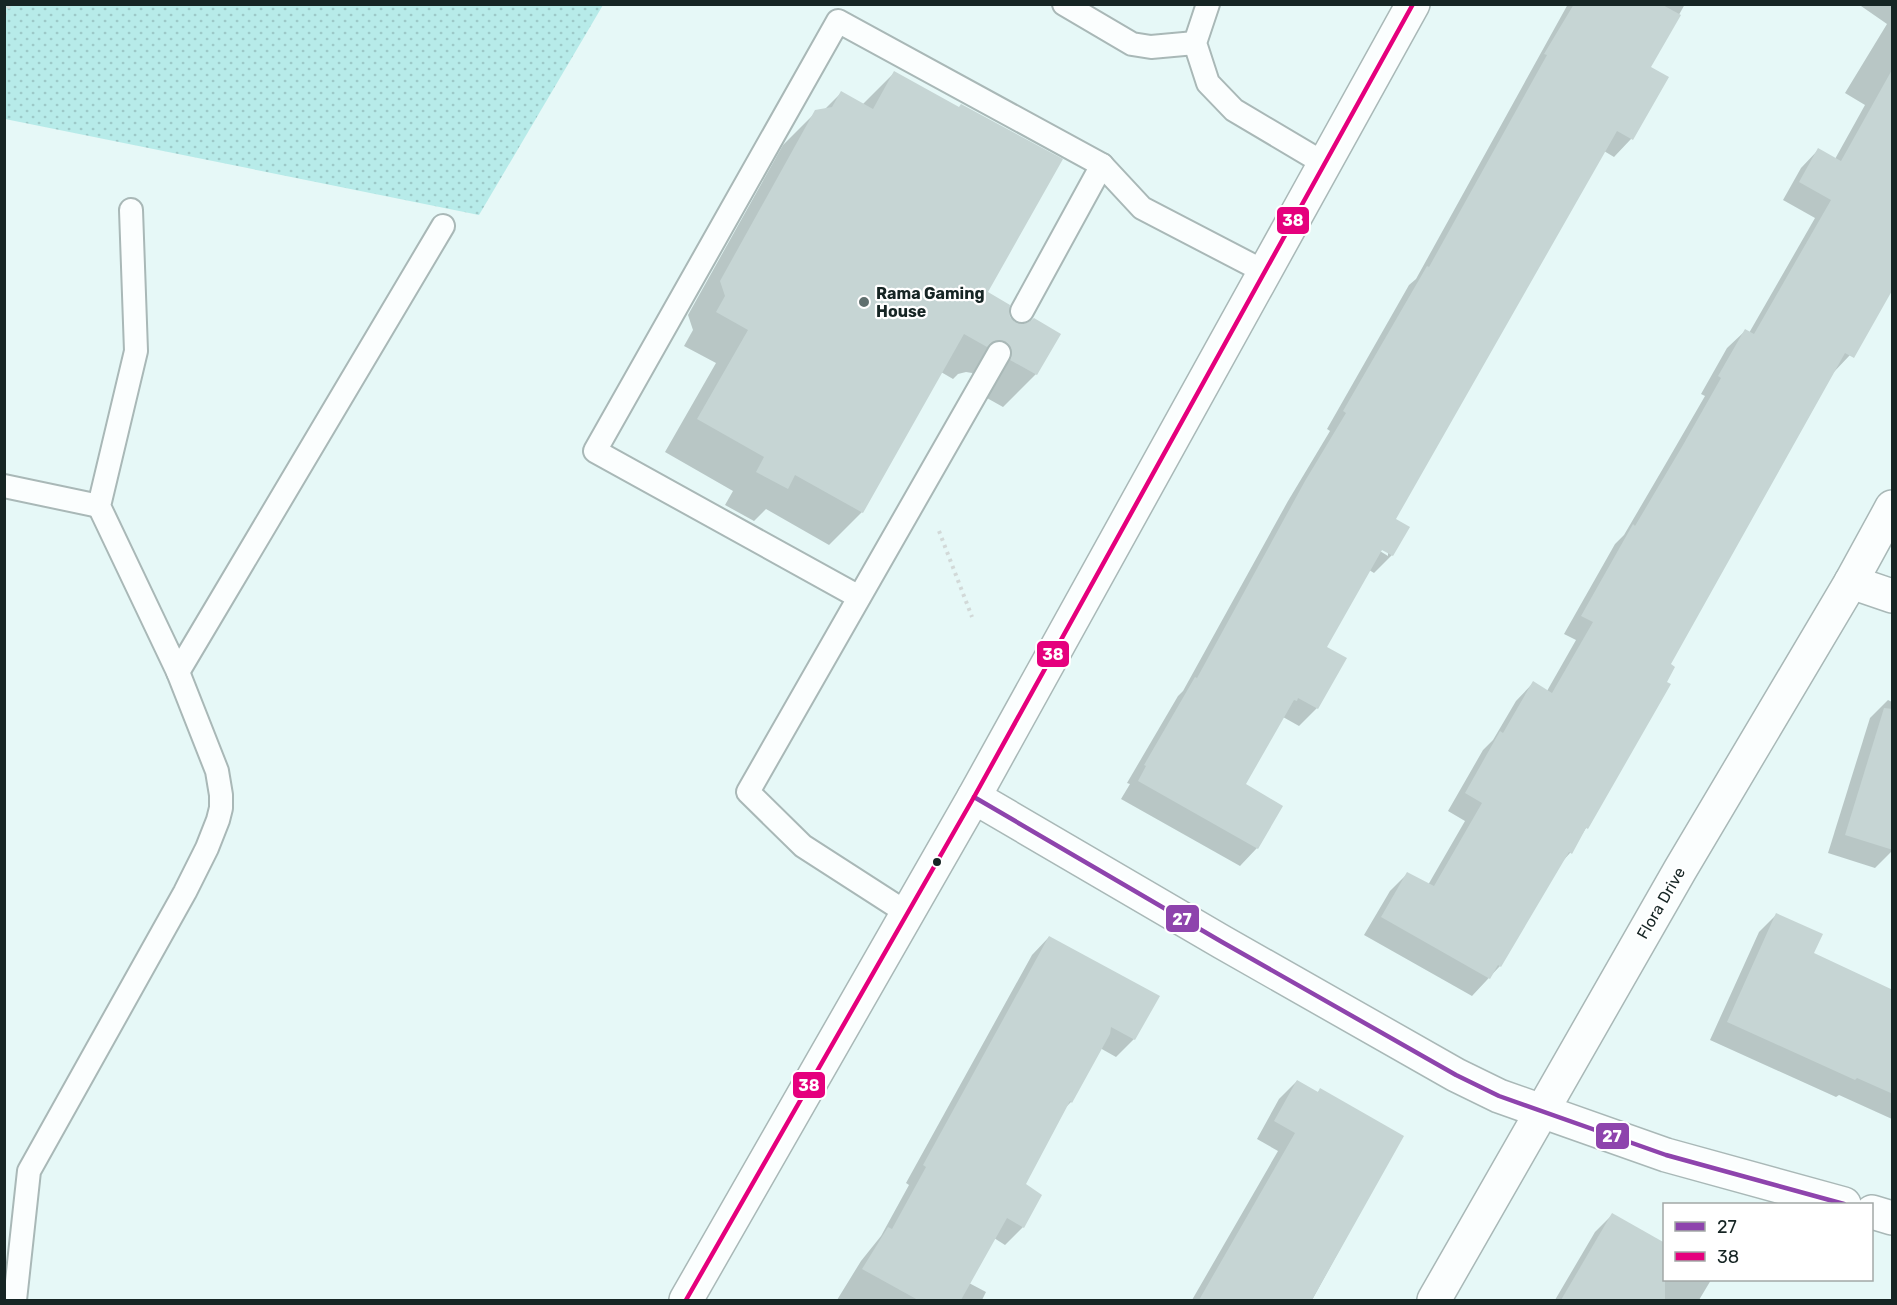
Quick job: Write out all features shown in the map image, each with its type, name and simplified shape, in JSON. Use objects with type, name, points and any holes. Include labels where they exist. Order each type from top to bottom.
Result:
[{"type":"street","points":[[686,1300],[974,797],[1413,4]]},
{"type":"street","name":"Flora Drive","points":[[1434,1300],[1680,870],[1893,507]]},
{"type":"street","points":[[1851,582],[1893,596]]},
{"type":"street","points":[[974,797],[1456,1075],[1499,1096],[1666,1155],[1840,1203]]},
{"type":"street","points":[[1873,1212],[1893,1218]]},
{"type":"lane","points":[[1064,4],[1132,44],[1151,47],[1196,43]]},
{"type":"lane","points":[[1208,4],[1196,43],[1208,83],[1234,110],[1325,164]]},
{"type":"lane","points":[[859,597],[594,451],[838,21],[1102,165],[1142,208],[1265,272]]},
{"type":"lane","points":[[1022,311],[1102,165]]},
{"type":"lane","points":[[15,1300],[30,1171],[175,912],[207,848],[218,820],[221,795],[217,771],[178,672],[99,506],[136,351],[131,210]]},
{"type":"lane","points":[[178,672],[443,226]]},
{"type":"lane","points":[[907,913],[803,846],[747,792],[999,353]]},
{"type":"lane","points":[[4,486],[99,506]]},
{"type":"path","points":[[4,15],[10,4]]},
{"type":"path","points":[[922,487],[972,617]]},
{"type":"shaded area","points":[[4,5],[603,5],[479,215],[5,119]]},
{"type":"building","points":[[1574,4],[1661,4],[1681,15],[1651,67],[1669,77],[1633,140],[1617,131],[1396,519],[1410,527],[1393,556],[1382,550],[1327,647],[1347,658],[1318,709],[1298,698],[1297,701],[1294,700],[1246,784],[1283,806],[1258,849],[1138,781],[1146,766],[1144,765],[1195,677],[1197,678],[1305,481],[1346,413],[1343,411],[1427,266],[1429,267],[1547,55],[1544,54]]},
{"type":"building","points":[[1893,68],[1893,289],[1854,358],[1845,353],[1671,664],[1675,667],[1667,682],[1671,684],[1588,829],[1586,828],[1572,854],[1569,852],[1501,967],[1498,965],[1490,979],[1381,917],[1407,872],[1434,886],[1482,803],[1465,793],[1500,731],[1503,733],[1533,681],[1552,693],[1593,622],[1581,616],[1633,524],[1635,526],[1683,445],[1721,378],[1718,376],[1745,329],[1754,334],[1831,200],[1799,182],[1818,148],[1841,161]]},
{"type":"building","name":"Rama Gaming House","points":[[894,71],[959,107],[961,104],[1063,159],[988,292],[1010,305],[1010,317],[1015,322],[1023,324],[1034,318],[1061,334],[1037,375],[1010,360],[1011,347],[1005,341],[993,341],[987,347],[964,334],[863,513],[795,475],[788,489],[756,472],[764,457],[697,419],[748,330],[716,312],[725,296],[720,281],[815,110],[832,107],[841,91],[873,109]]},
{"type":"building","points":[[1884,708],[1893,709],[1893,850],[1845,835]]},
{"type":"building","points":[[1776,913],[1823,934],[1814,953],[1893,990],[1893,1094],[1857,1078],[1855,1080],[1727,1022]]},
{"type":"building","points":[[1049,936],[1160,996],[1135,1040],[1111,1027],[1110,1034],[1072,1103],[1070,1101],[1026,1184],[1042,1195],[1024,1228],[1007,1218],[961,1300],[918,1300],[862,1269],[888,1227],[892,1229],[926,1167],[923,1165]]},
{"type":"building","points":[[1297,1080],[1318,1092],[1320,1088],[1404,1136],[1312,1300],[1199,1300],[1295,1133],[1274,1121]]},
{"type":"building","points":[[1612,1213],[1663,1242],[1665,1300],[1561,1300]]},
{"type":"transit line","name":"38","points":[[686,1300],[974,797],[1413,4]]},
{"type":"transit line","name":"27","points":[[974,797],[1222,942],[1456,1075],[1499,1096],[1666,1155],[1840,1203]]},
{"type":"place","name":"Rama Gaming House","points":[[864,302]]}]
